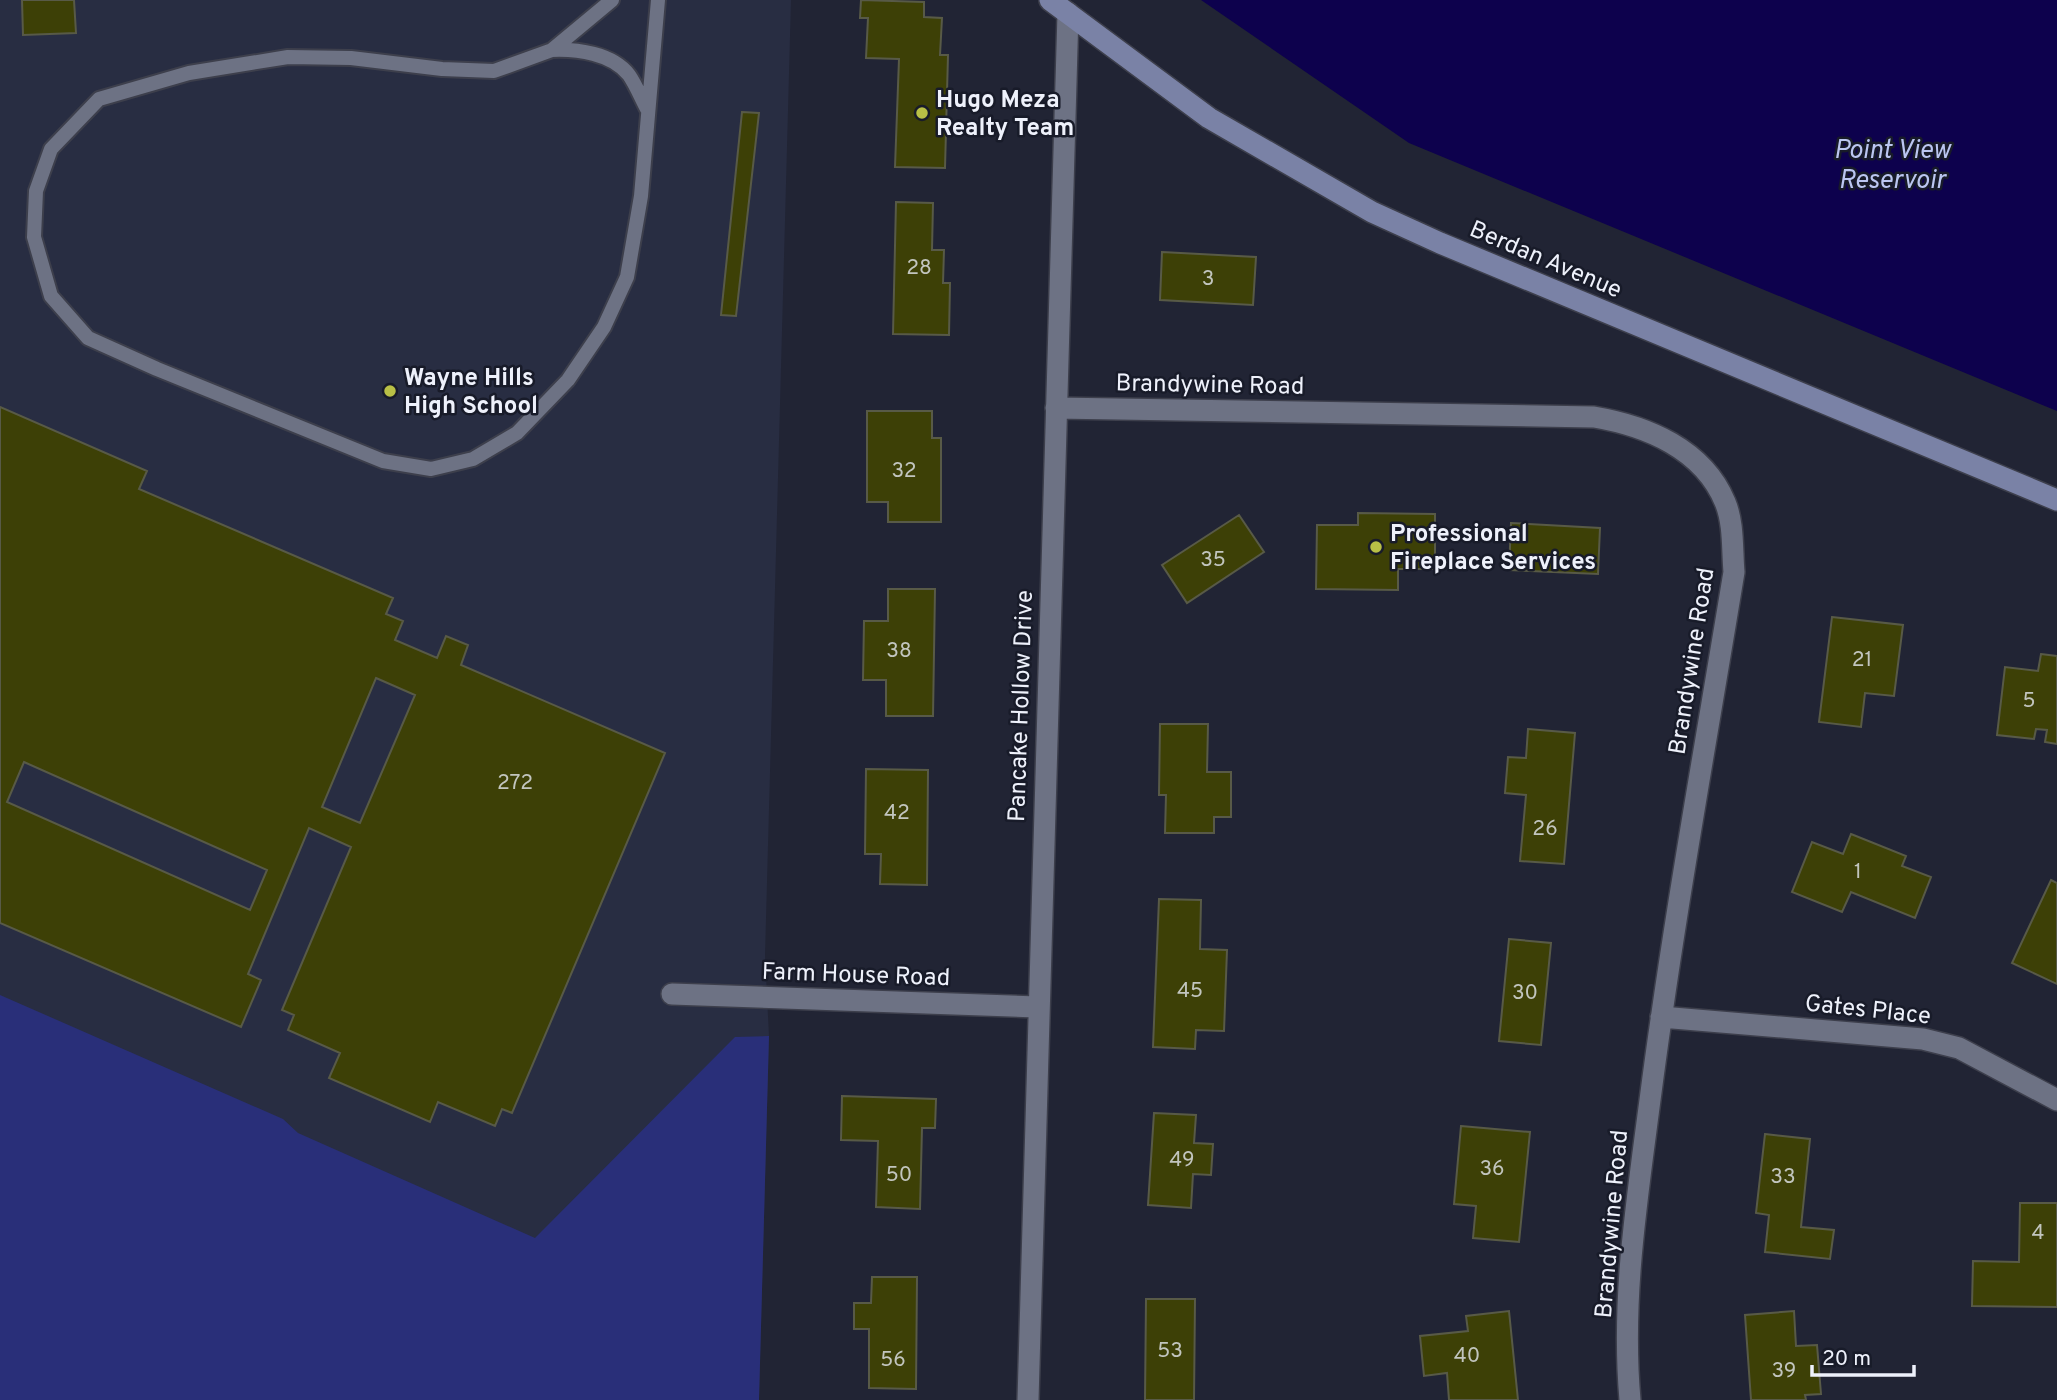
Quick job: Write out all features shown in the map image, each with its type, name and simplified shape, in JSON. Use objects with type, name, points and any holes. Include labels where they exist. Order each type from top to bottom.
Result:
[{"type":"main road","name":"Berdan Avenue","points":[[1050,0],[1209,118],[1373,212],[1440,243],[2057,500]]},
{"type":"street","name":"Pancake Hollow Drive","points":[[1028,1400],[1037,1007],[1068,13]]},
{"type":"street","name":"Brandywine Road","points":[[1056,408],[1594,417],[1620,421],[1655,433],[1686,452],[1710,476],[1726,503],[1734,572],[1661,1017],[1628,1289],[1630,1400]]},
{"type":"street","name":"Farm House Road","points":[[672,994],[1037,1007]]},
{"type":"street","name":"Gates Place","points":[[1661,1017],[1923,1039],[1959,1048],[2057,1100]]},
{"type":"lane","points":[[552,50],[612,0]]},
{"type":"lane","points":[[648,110],[627,73],[599,55],[573,49],[552,50],[494,71],[442,69],[351,58],[288,57],[189,74],[99,99],[51,149],[36,191],[34,237],[51,296],[88,338],[383,461],[432,469],[473,458],[517,433],[568,380],[604,327],[627,277],[640,196],[648,110],[658,0]]},
{"type":"shaded area","name":"Wayne Hills High School","points":[[0,0],[791,0],[765,956],[769,1036],[759,1400],[0,1400]]},
{"type":"shaded area","points":[[0,995],[283,1119],[298,1133],[535,1238],[735,1037],[769,1036],[759,1400],[0,1400]]},
{"type":"water","name":"Point View Reservoir","points":[[1201,0],[2057,0],[2057,411],[1409,143]]},
{"type":"building","points":[[22,0],[74,0],[76,33],[23,35]]},
{"type":"building","name":"Hugo Meza Realty Team","points":[[861,0],[924,2],[924,17],[942,18],[940,55],[948,55],[945,168],[895,167],[899,59],[866,58],[868,18],[860,18]]},
{"type":"building","points":[[742,112],[759,113],[736,316],[721,315]]},
{"type":"building","points":[[896,202],[933,203],[932,250],[944,250],[943,283],[950,283],[949,335],[893,334]]},
{"type":"building","points":[[1162,252],[1256,257],[1253,305],[1160,300]]},
{"type":"building","points":[[0,407],[147,471],[139,489],[393,598],[386,614],[403,621],[395,640],[437,658],[446,636],[468,645],[461,665],[665,753],[512,1113],[502,1109],[495,1126],[438,1102],[430,1122],[329,1078],[340,1053],[288,1030],[294,1015],[282,1010],[351,847],[309,828],[248,974],[261,980],[241,1027],[0,923]],"holes":[[[376,678],[415,695],[360,823],[322,807]],[[24,762],[267,870],[250,910],[7,802]]]},
{"type":"building","points":[[867,411],[932,411],[932,438],[941,438],[941,522],[888,522],[888,502],[867,502]]},
{"type":"building","name":"Professional Fireplace Services","points":[[1358,513],[1435,514],[1435,569],[1398,569],[1398,590],[1316,589],[1317,525],[1358,525]]},
{"type":"building","points":[[1239,515],[1264,552],[1187,603],[1162,565]]},
{"type":"building","points":[[1511,523],[1600,528],[1598,574],[1509,570]]},
{"type":"building","points":[[888,589],[935,589],[933,716],[886,716],[886,680],[863,680],[864,621],[888,621]]},
{"type":"building","points":[[1832,617],[1903,625],[1894,696],[1865,693],[1861,727],[1819,722]]},
{"type":"building","points":[[2041,654],[2057,656],[2057,744],[2045,742],[2047,730],[2036,729],[2034,739],[1997,735],[2005,667],[2038,671]]},
{"type":"building","points":[[1160,724],[1208,724],[1207,772],[1231,772],[1231,817],[1214,817],[1214,833],[1165,833],[1166,795],[1159,795]]},
{"type":"building","points":[[1528,729],[1575,733],[1564,864],[1520,861],[1526,795],[1505,793],[1508,757],[1526,758]]},
{"type":"building","points":[[866,769],[928,770],[927,885],[880,884],[881,854],[865,854]]},
{"type":"building","points":[[1851,834],[1906,856],[1902,866],[1931,877],[1915,918],[1851,892],[1842,912],[1792,892],[1812,842],[1843,854]]},
{"type":"building","points":[[2051,880],[2057,883],[2057,984],[2012,963]]},
{"type":"building","points":[[1159,899],[1201,900],[1200,949],[1227,950],[1224,1031],[1196,1030],[1195,1049],[1153,1047]]},
{"type":"building","points":[[1509,939],[1551,943],[1541,1045],[1499,1041]]},
{"type":"building","points":[[842,1096],[936,1099],[935,1128],[922,1128],[920,1209],[876,1207],[878,1141],[841,1140]]},
{"type":"building","points":[[1154,1113],[1196,1115],[1194,1143],[1213,1144],[1211,1175],[1193,1174],[1191,1208],[1148,1205]]},
{"type":"building","points":[[1461,1126],[1530,1132],[1519,1242],[1473,1238],[1476,1206],[1454,1204]]},
{"type":"building","points":[[1765,1134],[1810,1139],[1801,1227],[1834,1230],[1830,1259],[1765,1252],[1769,1215],[1756,1213]]},
{"type":"building","points":[[2020,1203],[2057,1203],[2057,1307],[1972,1306],[1973,1261],[2019,1262]]},
{"type":"building","points":[[872,1277],[917,1277],[916,1389],[869,1388],[869,1329],[854,1329],[854,1303],[871,1303]]},
{"type":"building","points":[[1146,1299],[1195,1299],[1194,1400],[1145,1400]]},
{"type":"building","points":[[1509,1311],[1518,1400],[1449,1400],[1447,1373],[1424,1376],[1420,1336],[1468,1331],[1466,1316]]},
{"type":"building","points":[[1794,1311],[1796,1346],[1817,1345],[1821,1394],[1805,1395],[1806,1400],[1751,1400],[1745,1315]]},
{"type":"place","name":"Hugo Meza Realty Team","points":[[922,113]]},
{"type":"place","name":"Wayne Hills High School","points":[[390,391]]},
{"type":"place","name":"Professional Fireplace Services","points":[[1376,547]]}]
